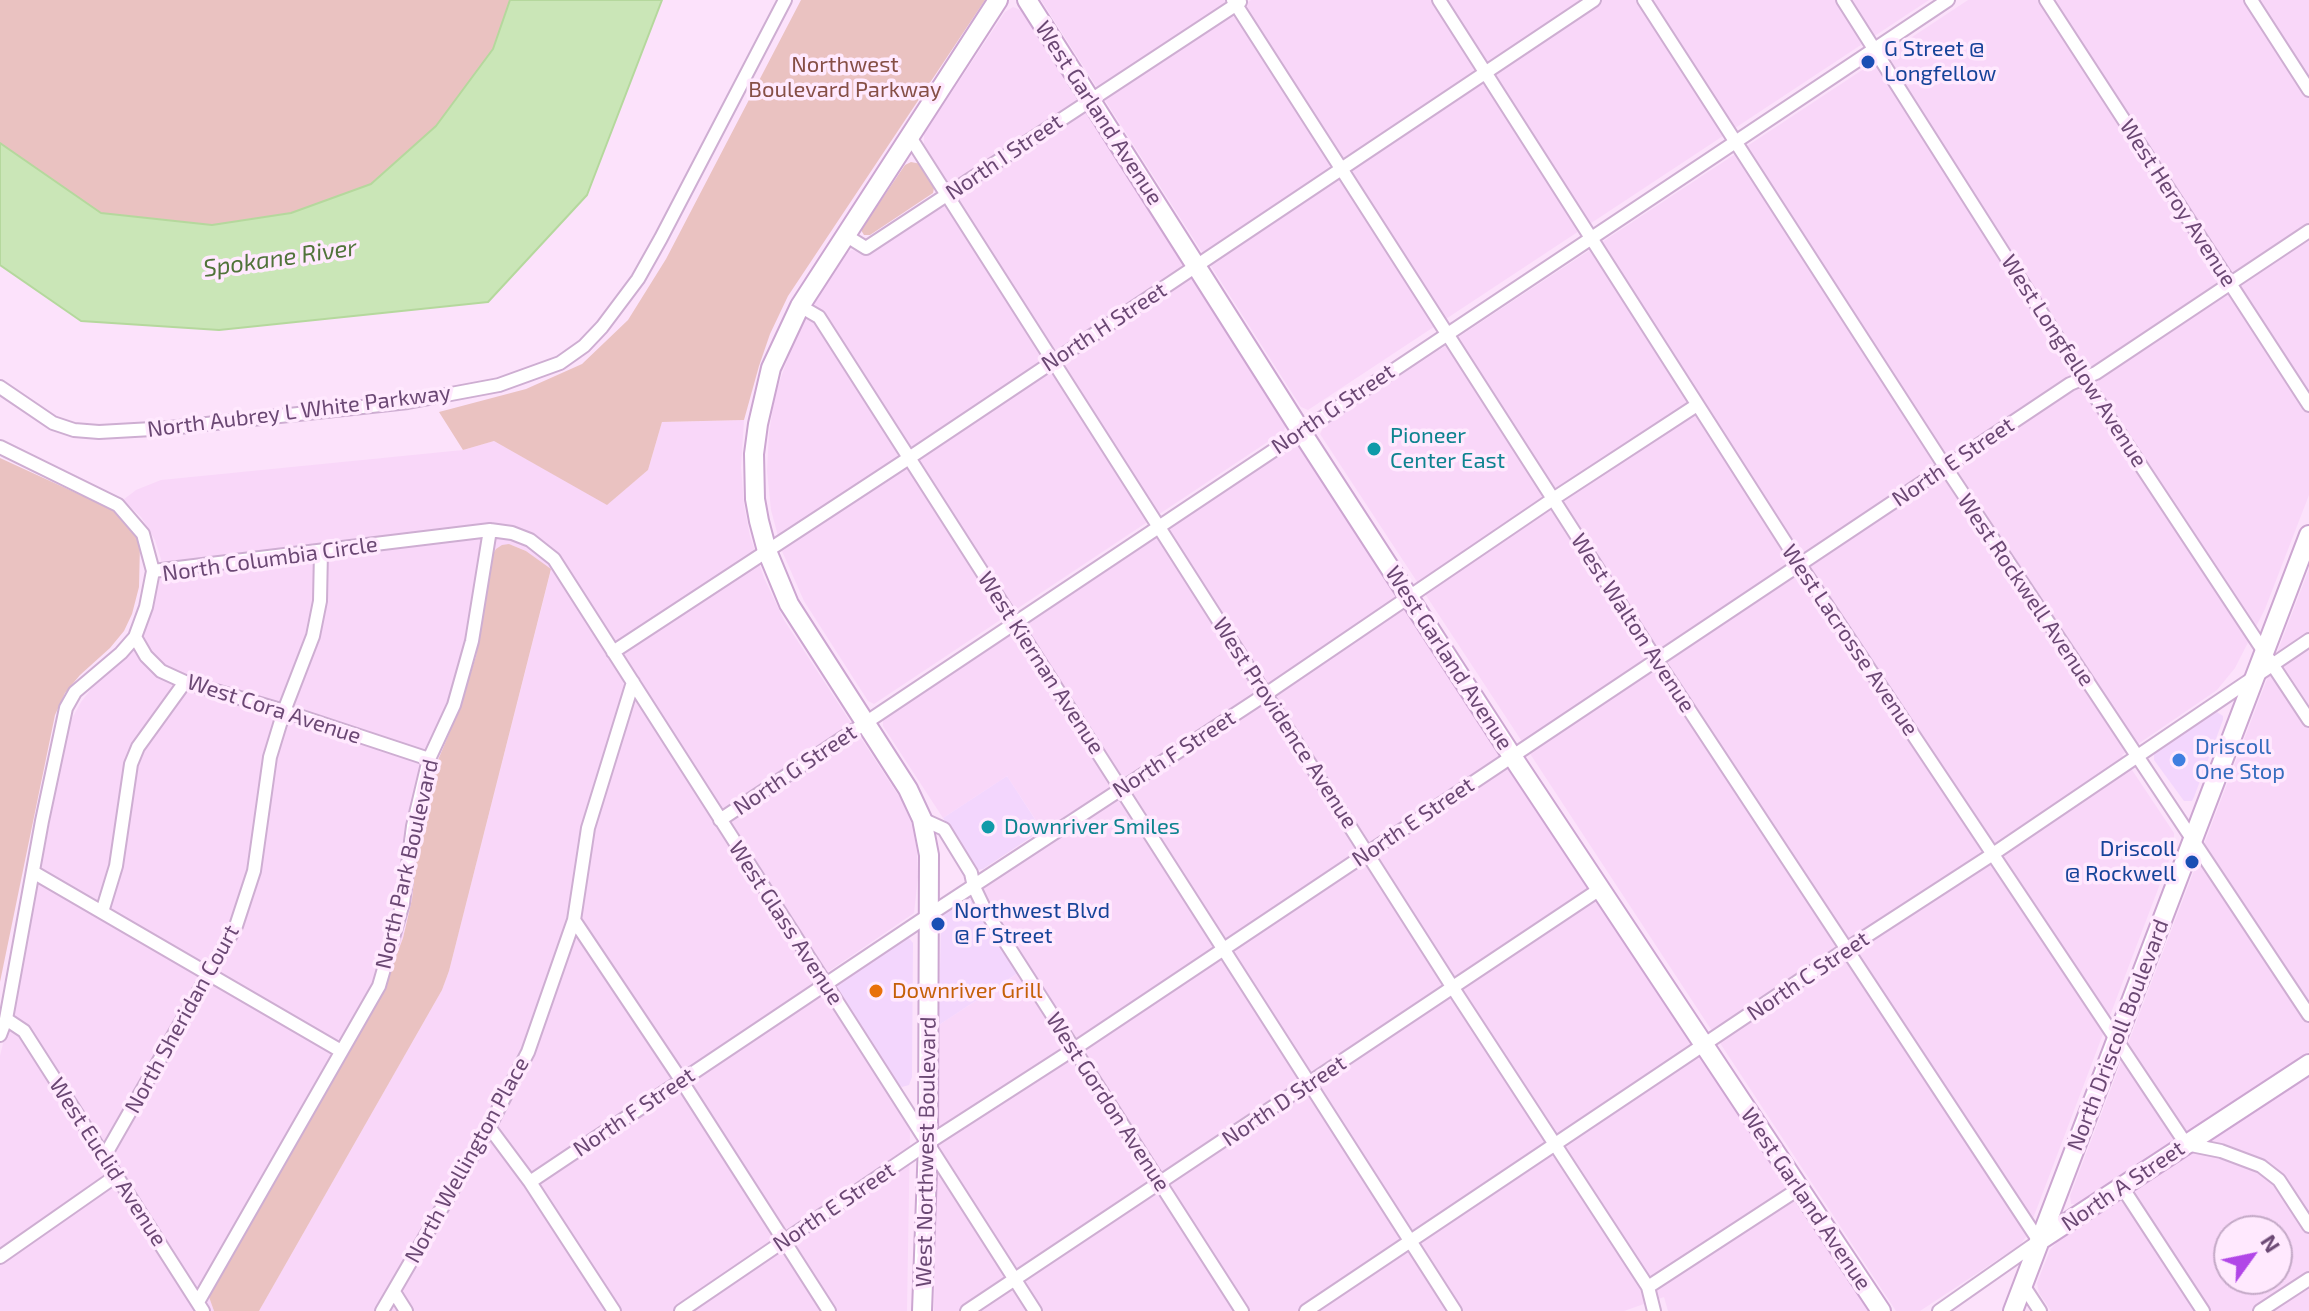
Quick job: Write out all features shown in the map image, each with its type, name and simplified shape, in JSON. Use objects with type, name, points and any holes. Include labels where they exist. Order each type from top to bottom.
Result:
[{"type":"main road","name":"West Northwest Boulevard","points":[[922,1311],[928,1143],[929,855],[922,819],[908,789],[789,604],[767,551],[755,499],[754,454],[771,368],[800,306],[998,0]]},
{"type":"main road","name":"West Garland Avenue","points":[[1027,0],[1512,756],[1881,1311]]},
{"type":"main road","name":"North Driscoll Boulevard","points":[[2013,1311],[2254,678],[2268,659],[2309,535]]},
{"type":"main road","name":"North A Street","points":[[2039,1241],[2309,1064]]},
{"type":"street","name":"North Aubrey L White Parkway","points":[[0,387],[53,423],[74,430],[99,432],[269,419],[408,402],[499,385],[560,363],[584,346],[602,327],[638,279],[785,0]]},
{"type":"street","name":"West Lacrosse Avenue","points":[[1439,0],[1800,565],[2186,1144]]},
{"type":"street","name":"North H Street","points":[[613,652],[1197,267],[1594,0]]},
{"type":"street","name":"West Rockwell Avenue","points":[[1644,0],[1946,468],[2309,1015]]},
{"type":"street","name":"West Longfellow Avenue","points":[[1843,0],[2083,378],[2309,720]]},
{"type":"street","name":"North G Street","points":[[720,820],[1948,0]]},
{"type":"street","name":"West Heroy Avenue","points":[[2046,0],[2309,405]]},
{"type":"street","points":[[2251,0],[2309,90]]},
{"type":"street","name":"North I Street","points":[[845,235],[866,248],[1237,1]]},
{"type":"street","name":"West Walton Avenue","points":[[1237,1],[1341,169],[1657,661],[2039,1241]]},
{"type":"street","name":"West Providence Avenue","points":[[910,137],[1453,988],[1648,1287],[1653,1311]]},
{"type":"street","name":"North E Street","points":[[681,1311],[928,1143],[1074,1049],[2070,384],[2108,365],[2309,231]]},
{"type":"street","name":"West Kiernan Avenue","points":[[800,306],[819,317],[1455,1311]]},
{"type":"street","name":"North F Street","points":[[530,1182],[1697,405]]},
{"type":"street","points":[[0,447],[118,505],[143,534],[153,571]]},
{"type":"street","name":"North Columbia Circle","points":[[0,1035],[6,1019],[66,708],[75,692],[135,637],[146,607],[153,571],[490,530],[512,533],[530,540]]},
{"type":"street","name":"North Park Boulevard","points":[[200,1306],[379,986],[403,903],[413,826],[429,759],[454,705],[472,641],[490,530]]},
{"type":"street","name":"West Glass Avenue","points":[[530,540],[554,559],[1035,1311]]},
{"type":"street","name":"North Sheridan Court","points":[[104,1157],[236,926],[254,871],[270,757],[313,636],[320,601],[321,551]]},
{"type":"street","name":"West Cora Avenue","points":[[135,637],[146,656],[161,671],[185,682],[429,759]]},
{"type":"street","points":[[2268,659],[2309,640]]},
{"type":"street","name":"North C Street","points":[[1306,1311],[2254,678]]},
{"type":"street","points":[[102,912],[116,866],[131,764],[138,747],[185,682]]},
{"type":"street","name":"North Wellington Place","points":[[382,1311],[489,1127],[528,1052],[574,920],[588,828],[633,682]]},
{"type":"street","name":"West Gordon Avenue","points":[[922,819],[944,829],[971,873],[985,910],[1242,1311]]},
{"type":"street","points":[[33,872],[341,1051]]},
{"type":"street","name":"North D Street","points":[[967,1311],[1600,889]]},
{"type":"street","points":[[574,920],[829,1311]]},
{"type":"street","name":"West Euclid Avenue","points":[[6,1019],[24,1031],[200,1306]]},
{"type":"street","points":[[489,1127],[530,1182],[614,1311]]},
{"type":"street","points":[[2186,1144],[2221,1151],[2261,1166],[2279,1180],[2309,1226]]},
{"type":"street","points":[[0,1257],[116,1176]]},
{"type":"street","points":[[2122,1187],[2203,1311]]},
{"type":"street","points":[[1648,1287],[1800,1188]]},
{"type":"street","name":"North A Street","points":[[1939,1311],[2039,1241]]},
{"type":"street","points":[[2260,1311],[2309,1279]]},
{"type":"street","points":[[2023,1285],[2040,1311]]},
{"type":"street","points":[[394,1292],[406,1311]]},
{"type":"shaded area","points":[[1041,0],[1224,0],[1232,12],[1251,0],[1929,0],[1308,410],[1301,407]]},
{"type":"shaded area","points":[[1968,0],[2309,0],[2309,495],[2265,609],[2235,668],[2217,690],[2122,755],[2174,833],[2174,847],[2026,1237],[2020,1245],[1920,1311],[1896,1311],[1320,434],[1324,426]]},
{"type":"shaded area","points":[[1013,7],[1023,11],[1286,425],[1284,431],[874,704],[868,701],[804,601],[782,551],[771,510],[767,471],[775,395],[796,334],[818,293],[846,253],[852,250],[872,252],[956,196],[924,145],[924,134],[1005,12]]},
{"type":"shaded area","points":[[744,420],[741,467],[744,505],[750,536],[764,578],[784,620],[902,801],[913,827],[918,877],[914,913],[816,980],[910,1130],[907,1311],[259,1311],[442,990],[449,971],[551,570],[526,551],[509,544],[491,557],[476,656],[459,710],[435,767],[419,834],[412,899],[403,938],[384,988],[211,1291],[209,1297],[214,1311],[0,1311],[0,1056],[20,974],[69,724],[95,684],[125,657],[148,620],[161,559],[155,540],[141,517],[123,500],[136,490],[161,480],[463,450],[494,441],[607,504],[648,470],[662,422]]},
{"type":"shaded area","points":[[1294,444],[1302,447],[1871,1311],[1668,1311],[1664,1297],[1624,1311],[934,1311],[939,1025],[1029,966],[984,896],[983,888],[1049,840],[1007,776],[943,818],[883,726],[883,719]]},
{"type":"shaded area","points":[[2309,569],[2309,1052],[2077,1204],[2071,1204],[2070,1196]]},
{"type":"shaded area","points":[[2217,712],[2223,720],[2194,797],[2192,801],[2184,801],[2154,760],[2154,753],[2211,713]]},
{"type":"shaded area","points":[[1007,776],[1042,830],[978,870],[943,818]]},
{"type":"shaded area","points":[[967,898],[973,901],[1018,973],[939,1025],[941,917]]},
{"type":"shaded area","points":[[904,938],[909,938],[913,943],[912,1077],[909,1085],[902,1087],[837,987],[839,982]]},
{"type":"shaded area","points":[[2309,1074],[2309,1311],[2051,1311],[2039,1293],[2037,1283],[2050,1250],[2062,1236]]},
{"type":"green space","points":[[0,0],[510,0],[493,49],[436,126],[371,184],[291,213],[213,225],[101,213],[0,143]]},
{"type":"green space","name":"Northwest Boulevard Parkway","points":[[801,0],[985,0],[788,296],[770,334],[744,420],[662,422],[648,470],[607,505],[494,441],[463,450],[439,412],[526,389],[582,364],[628,320],[666,259]]},
{"type":"green space","points":[[911,162],[921,164],[934,188],[933,193],[870,235],[864,235],[861,230],[905,165]]},
{"type":"green space","points":[[0,458],[109,508],[125,519],[140,544],[139,587],[124,631],[65,693],[55,715],[0,982]]},
{"type":"green space","points":[[509,544],[526,551],[551,569],[442,990],[259,1311],[214,1311],[209,1297],[211,1291],[384,988],[403,938],[412,899],[419,834],[435,767],[459,710],[476,656],[491,557],[496,549]]},
{"type":"water","name":"Spokane River","points":[[510,0],[662,0],[587,195],[488,302],[219,330],[81,321],[0,265],[0,143],[101,213],[212,225],[291,213],[371,184],[436,126],[493,49]]},
{"type":"place","name":"G Street @ Longfellow","points":[[1868,62]]},
{"type":"place","name":"Pioneer Center East","points":[[1374,449]]},
{"type":"place","name":"Driscoll One Stop","points":[[2179,760]]},
{"type":"place","name":"Downriver Smiles","points":[[988,827]]},
{"type":"place","name":"Driscoll @ Rockwell","points":[[2192,862]]},
{"type":"place","name":"Northwest Blvd @ F Street","points":[[938,924]]},
{"type":"place","name":"Downriver Grill","points":[[876,991]]}]
